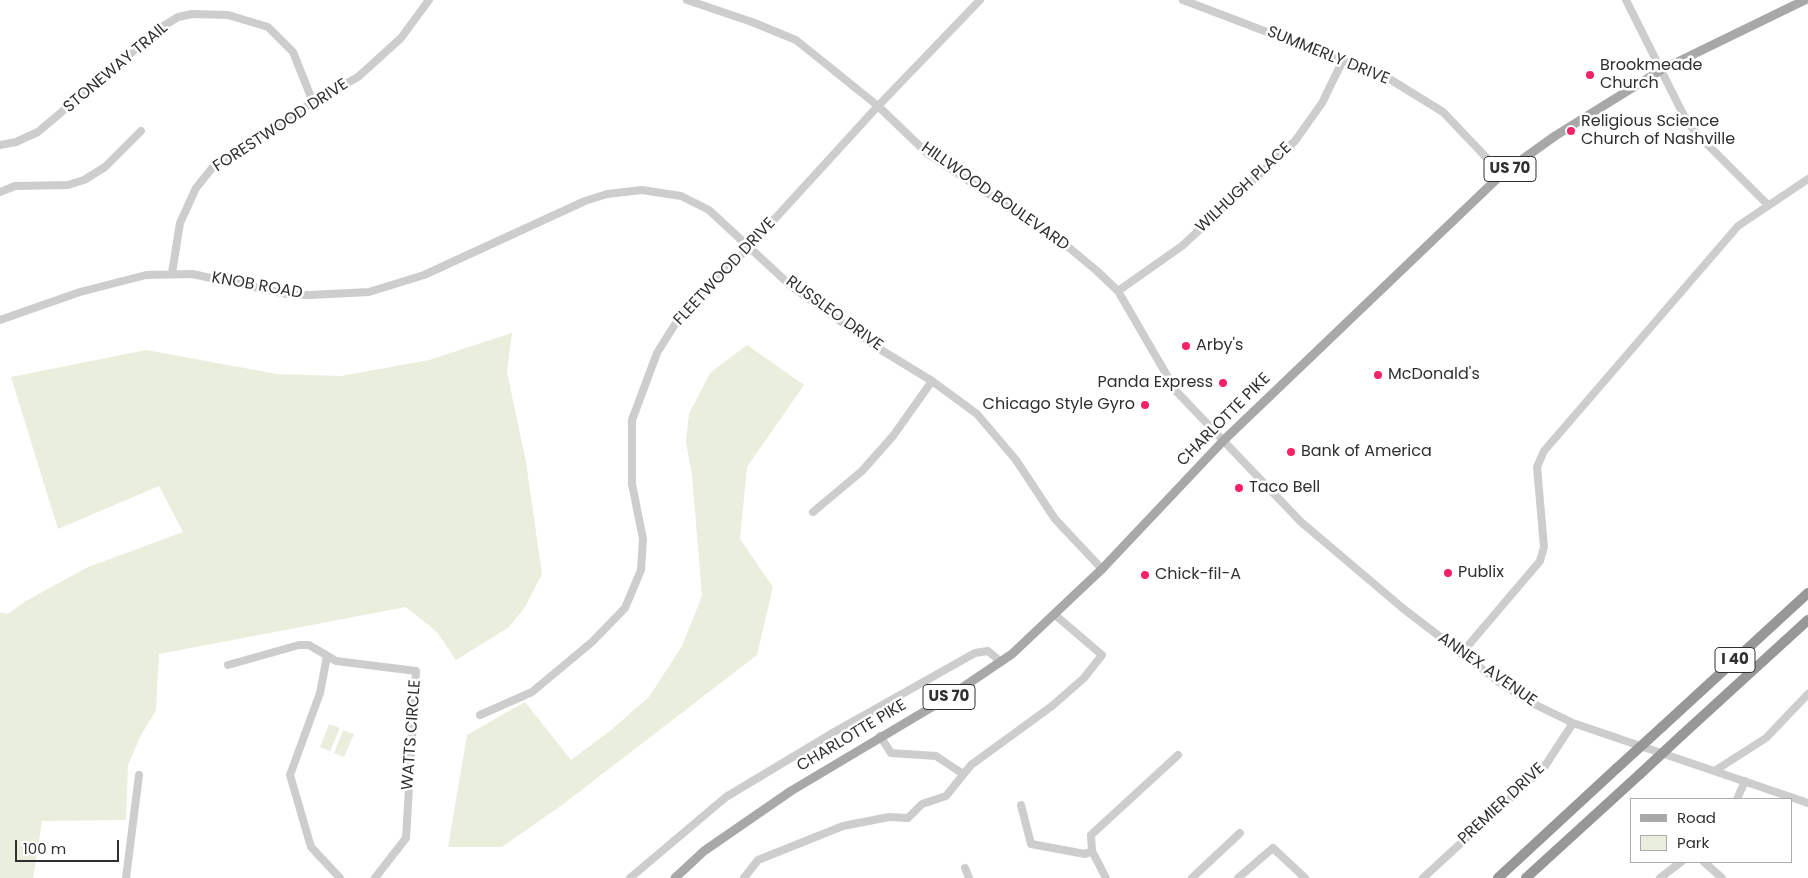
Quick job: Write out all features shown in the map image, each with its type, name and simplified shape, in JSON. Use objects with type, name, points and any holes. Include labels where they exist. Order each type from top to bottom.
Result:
[{"type":"highway","name":"I 40","points":[[1498,878],[1808,593]]},
{"type":"highway","name":"I 40","points":[[1526,878],[1808,620]]},
{"type":"main road","name":"CHARLOTTE PIKE","points":[[675,878],[704,851],[791,790],[947,698],[1012,654],[1102,569],[1224,440],[1502,174],[1554,136],[1661,70],[1805,0]]},
{"type":"street","name":"FORESTWOOD DRIVE","points":[[172,273],[180,223],[196,188],[213,167],[313,102],[358,77],[401,38],[429,0]]},
{"type":"street","name":"HILLWOOD BOULEVARD","points":[[687,0],[752,22],[796,40],[878,106],[928,154],[1067,246],[1118,291],[1176,391],[1224,440]]},
{"type":"street","name":"FLEETWOOD DRIVE","points":[[480,715],[532,692],[588,645],[625,608],[641,570],[642,539],[632,484],[632,420],[657,353],[682,313],[749,247],[878,106],[980,0]]},
{"type":"street","name":"SUMMERLY DRIVE","points":[[1183,0],[1388,78],[1443,112],[1502,174]]},
{"type":"street","points":[[1626,0],[1683,114],[1695,132],[1768,205]]},
{"type":"street","name":"STONEWAY TRAIL","points":[[0,145],[16,142],[38,132],[162,27],[178,17],[192,14],[228,15],[268,27],[293,52],[313,102]]},
{"type":"street","name":"WILHUGH PLACE","points":[[1118,291],[1182,246],[1295,141],[1322,103],[1343,60]]},
{"type":"street","points":[[0,192],[15,186],[68,185],[84,180],[106,167],[141,131]]},
{"type":"street","points":[[1461,654],[1540,561],[1544,547],[1537,474],[1540,458],[1738,226],[1808,179]]},
{"type":"street","name":"RUSSLEO DRIVE","points":[[511,237],[584,202],[607,194],[642,190],[681,196],[709,210],[794,288],[878,348],[932,381],[978,414],[996,434],[1055,519],[1102,569]]},
{"type":"street","name":"KNOB ROAD","points":[[0,320],[80,292],[120,281],[172,273],[223,280],[287,294],[310,295],[369,292],[424,275],[511,237]]},
{"type":"street","points":[[813,512],[862,471],[893,436],[932,381]]},
{"type":"street","name":"ANNEX AVENUE","points":[[1224,440],[1301,522],[1405,610],[1503,685],[1534,704],[1573,723],[1716,770],[1808,803]]},
{"type":"street","points":[[744,878],[758,860],[843,826],[889,817],[908,818],[922,804],[946,796],[971,764],[1052,706],[1084,678],[1102,655],[1054,614]]},
{"type":"street","name":"WATTS CIRCLE","points":[[228,665],[299,645],[310,645],[336,661],[416,671],[406,838],[375,878]]},
{"type":"street","points":[[630,878],[726,797],[836,731],[975,653],[988,652],[1000,662]]},
{"type":"street","points":[[327,656],[320,693],[290,775],[311,847],[340,878]]},
{"type":"street","points":[[1716,770],[1766,738],[1808,694]]},
{"type":"street","name":"PREMIER DRIVE","points":[[1423,878],[1545,766],[1573,723]]},
{"type":"street","points":[[880,736],[890,753],[936,756],[963,774]]},
{"type":"street","points":[[1106,878],[1092,851],[1091,836],[1178,755]]},
{"type":"street","points":[[126,878],[138,775]]},
{"type":"street","points":[[1738,798],[1745,781]]},
{"type":"street","points":[[1021,805],[1031,844],[1085,854],[1092,851]]},
{"type":"street","points":[[1192,878],[1240,833]]},
{"type":"street","points":[[1238,878],[1273,848],[1305,878]]},
{"type":"street","points":[[1660,878],[1679,863]]},
{"type":"street","points":[[1705,863],[1722,878]]},
{"type":"street","points":[[966,868],[969,878]]},
{"type":"green space","points":[[512,333],[507,372],[526,462],[542,574],[525,607],[509,627],[456,660],[437,632],[406,607],[159,654],[156,710],[141,735],[128,765],[126,820],[42,821],[33,878],[0,878],[0,612],[8,614],[24,602],[88,567],[183,532],[159,486],[58,529],[11,377],[146,350],[277,374],[341,376],[429,360]]},
{"type":"green space","points":[[747,345],[804,385],[747,467],[740,539],[773,587],[757,655],[562,805],[502,847],[448,847],[467,735],[525,702],[571,760],[611,730],[649,697],[682,646],[702,596],[692,475],[686,442],[689,414],[710,373]]},
{"type":"green space","points":[[329,724],[340,728],[330,751],[320,747]]},
{"type":"green space","points":[[343,730],[354,734],[344,757],[334,753]]},
{"type":"place","name":"Brookmeade Church","points":[[1590,75]]},
{"type":"place","name":"Religious Science Church of Nashville","points":[[1571,131]]},
{"type":"place","name":"Arby's","points":[[1186,346]]},
{"type":"place","name":"McDonald's","points":[[1378,375]]},
{"type":"place","name":"Panda Express","points":[[1223,383]]},
{"type":"place","name":"Chicago Style Gyro","points":[[1145,405]]},
{"type":"place","name":"Bank of America","points":[[1291,452]]},
{"type":"place","name":"Taco Bell","points":[[1239,488]]},
{"type":"place","name":"Publix","points":[[1448,573]]},
{"type":"place","name":"Chick-fil-A","points":[[1145,575]]}]
